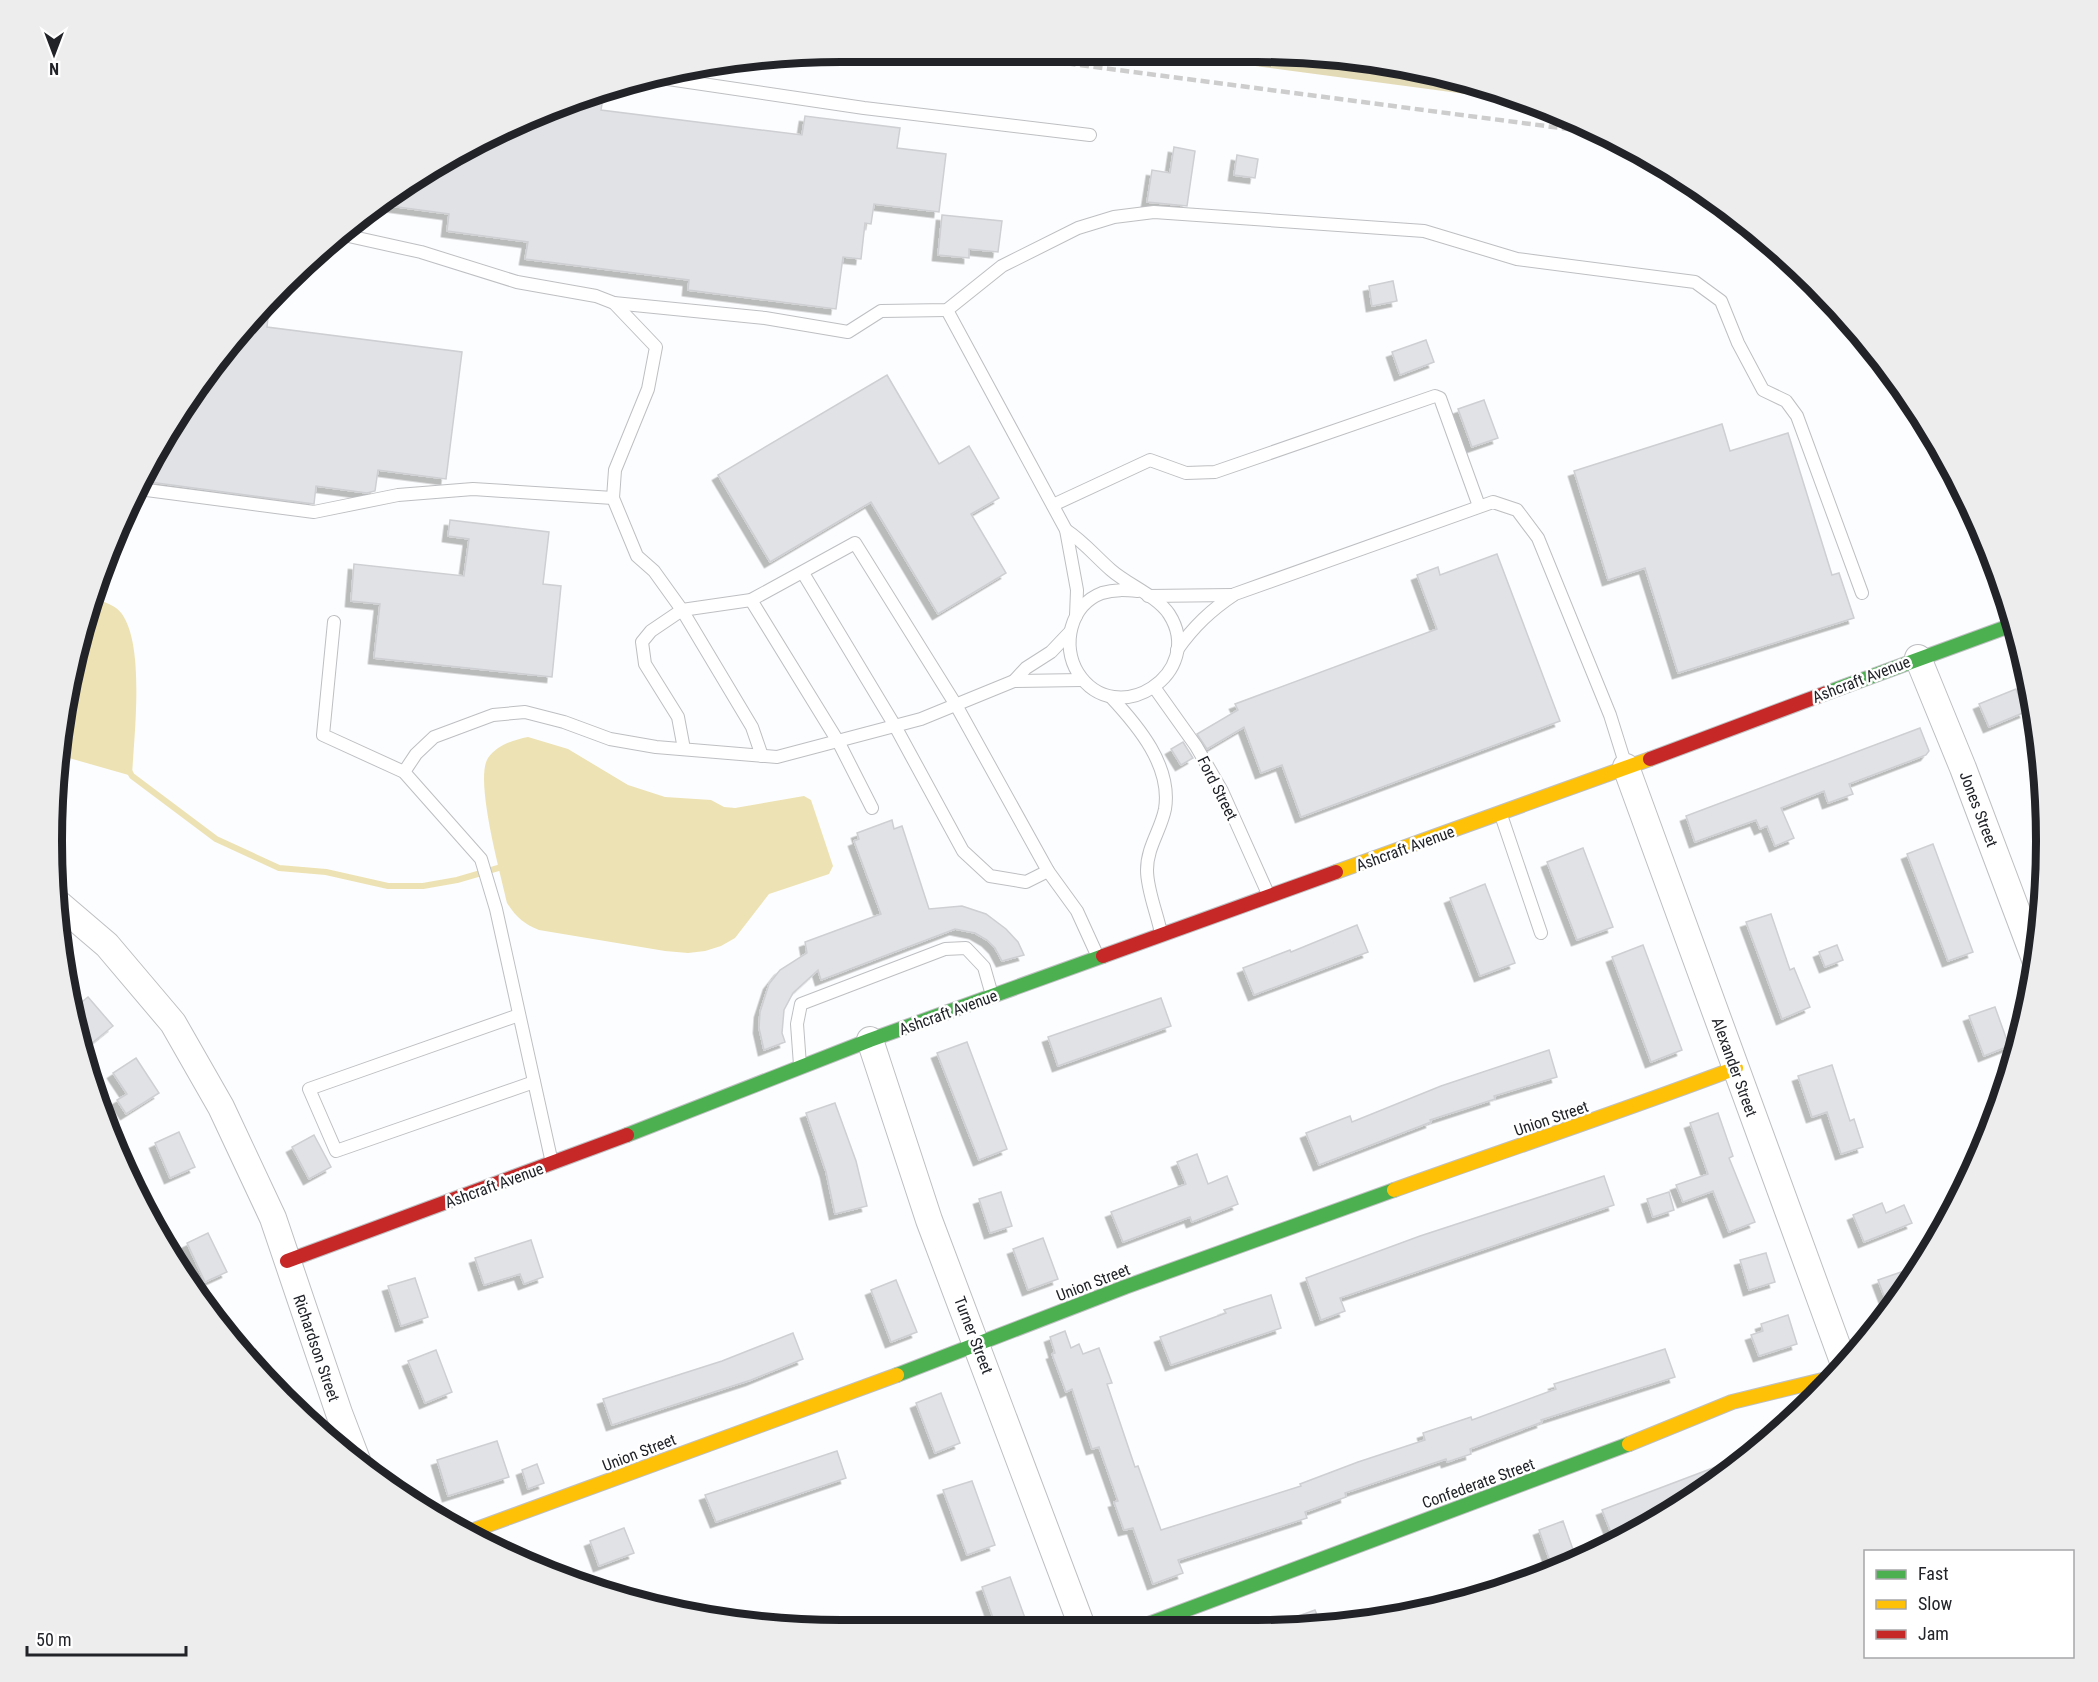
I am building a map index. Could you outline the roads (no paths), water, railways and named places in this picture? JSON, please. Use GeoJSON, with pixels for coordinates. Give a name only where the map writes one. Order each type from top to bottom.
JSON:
{"type":"FeatureCollection","features":[{"type":"Feature","properties":{"kind":"street","name":"Ashcraft Avenue"},"geometry":{"type":"LineString","coordinates":[[287,1261],[552,1164],[870,1040],[1500,814],[2006,627]]}},
{"type":"Feature","properties":{"kind":"street","name":"Jones Street"},"geometry":{"type":"LineString","coordinates":[[1918,658],[1963,768],[2030,945]]}},
{"type":"Feature","properties":{"kind":"street","name":"Alexander Street"},"geometry":{"type":"LineString","coordinates":[[1626,767],[1841,1357]]}},
{"type":"Feature","properties":{"kind":"street"},"geometry":{"type":"LineString","coordinates":[[65,909],[107,945],[173,1023],[221,1107],[273,1218],[287,1261]]}},
{"type":"Feature","properties":{"kind":"street","name":"Turner Street"},"geometry":{"type":"LineString","coordinates":[[870,1040],[929,1220],[1080,1620]]}},
{"type":"Feature","properties":{"kind":"street","name":"Union Street"},"geometry":{"type":"LineString","coordinates":[[476,1529],[978,1346],[1125,1287],[1575,1125],[1611,1115],[1736,1068]]}},
{"type":"Feature","properties":{"kind":"street","name":"Richardson Street"},"geometry":{"type":"LineString","coordinates":[[287,1261],[353,1448]]}},
{"type":"Feature","properties":{"kind":"street","name":"Confederate Street"},"geometry":{"type":"LineString","coordinates":[[1158,1620],[1677,1426],[1732,1402],[1818,1381]]}},
{"type":"Feature","properties":{"kind":"lane"},"geometry":{"type":"LineString","coordinates":[[673,80],[864,108],[1090,135]]}},
{"type":"Feature","properties":{"kind":"lane"},"geometry":{"type":"LineString","coordinates":[[350,236],[421,252],[517,282],[596,296],[614,303],[765,318],[848,332],[881,311],[947,310],[1002,266],[1078,228],[1114,217],[1154,212],[1425,231],[1517,259],[1695,282],[1721,301],[1738,343],[1764,390],[1786,401],[1797,417],[1862,593]]}},
{"type":"Feature","properties":{"kind":"lane"},"geometry":{"type":"LineString","coordinates":[[614,303],[656,347],[648,389],[615,470],[613,498],[637,556],[654,571],[682,610],[752,727],[762,756]]}},
{"type":"Feature","properties":{"kind":"lane"},"geometry":{"type":"LineString","coordinates":[[947,310],[1066,530],[1077,590],[1076,616],[1070,632],[1071,657],[1082,680],[1095,690],[1111,697],[1128,698],[1145,693],[1172,668],[1177,650],[1176,631],[1169,614],[1110,570],[1087,544],[1066,530]]}},
{"type":"Feature","properties":{"kind":"lane"},"geometry":{"type":"LineString","coordinates":[[1053,506],[1150,460],[1186,473],[1215,472],[1435,396],[1440,398],[1479,506]]}},
{"type":"Feature","properties":{"kind":"lane"},"geometry":{"type":"LineString","coordinates":[[145,490],[314,512],[398,495],[473,489],[613,498]]}},
{"type":"Feature","properties":{"kind":"lane"},"geometry":{"type":"LineString","coordinates":[[1177,650],[1192,628],[1209,611],[1235,594],[1492,502],[1517,510],[1538,538],[1610,715],[1626,767]]}},
{"type":"Feature","properties":{"kind":"lane"},"geometry":{"type":"LineString","coordinates":[[684,749],[678,717],[645,664],[642,642],[651,631],[682,610],[751,600],[855,543],[956,705],[1048,871],[1077,911],[1098,957]]}},
{"type":"Feature","properties":{"kind":"lane"},"geometry":{"type":"LineString","coordinates":[[803,573],[895,726],[963,851],[990,876],[1026,882],[1048,871]]}},
{"type":"Feature","properties":{"kind":"lane"},"geometry":{"type":"LineString","coordinates":[[1076,616],[1087,603],[1101,593],[1120,589],[1143,594],[1235,594]]}},
{"type":"Feature","properties":{"kind":"lane"},"geometry":{"type":"LineString","coordinates":[[751,600],[839,742],[872,808]]}},
{"type":"Feature","properties":{"kind":"lane"},"geometry":{"type":"LineString","coordinates":[[334,622],[323,735],[404,772],[481,859],[496,909],[552,1164]]}},
{"type":"Feature","properties":{"kind":"lane"},"geometry":{"type":"LineString","coordinates":[[1014,681],[1026,668],[1051,652],[1070,632]]}},
{"type":"Feature","properties":{"kind":"lane"},"geometry":{"type":"LineString","coordinates":[[404,772],[416,754],[434,737],[493,716],[525,712],[564,722],[610,739],[684,749],[777,757],[895,726],[956,705],[1014,681],[1082,680]]}},
{"type":"Feature","properties":{"kind":"lane","name":"Ford Street"},"geometry":{"type":"LineString","coordinates":[[1154,687],[1196,746],[1222,791],[1269,897]]}},
{"type":"Feature","properties":{"kind":"lane"},"geometry":{"type":"LineString","coordinates":[[1111,697],[1139,728],[1162,773],[1165,809],[1152,841],[1147,871],[1162,935]]}},
{"type":"Feature","properties":{"kind":"lane"},"geometry":{"type":"LineString","coordinates":[[1500,814],[1541,933]]}},
{"type":"Feature","properties":{"kind":"lane"},"geometry":{"type":"LineString","coordinates":[[800,1069],[797,1024],[801,1004],[945,949],[966,948],[984,967],[992,997]]}},
{"type":"Feature","properties":{"kind":"lane"},"geometry":{"type":"LineString","coordinates":[[519,1015],[309,1089],[336,1151],[534,1082]]}},
{"type":"Feature","properties":{"kind":"waterway"},"geometry":{"type":"LineString","coordinates":[[128,769],[132,776],[216,839],[279,868],[326,872],[388,886],[423,886],[457,880],[505,866]]}},
{"type":"Feature","properties":{"kind":"railway"},"geometry":{"type":"LineString","coordinates":[[1057,62],[1575,130]]}}]}
